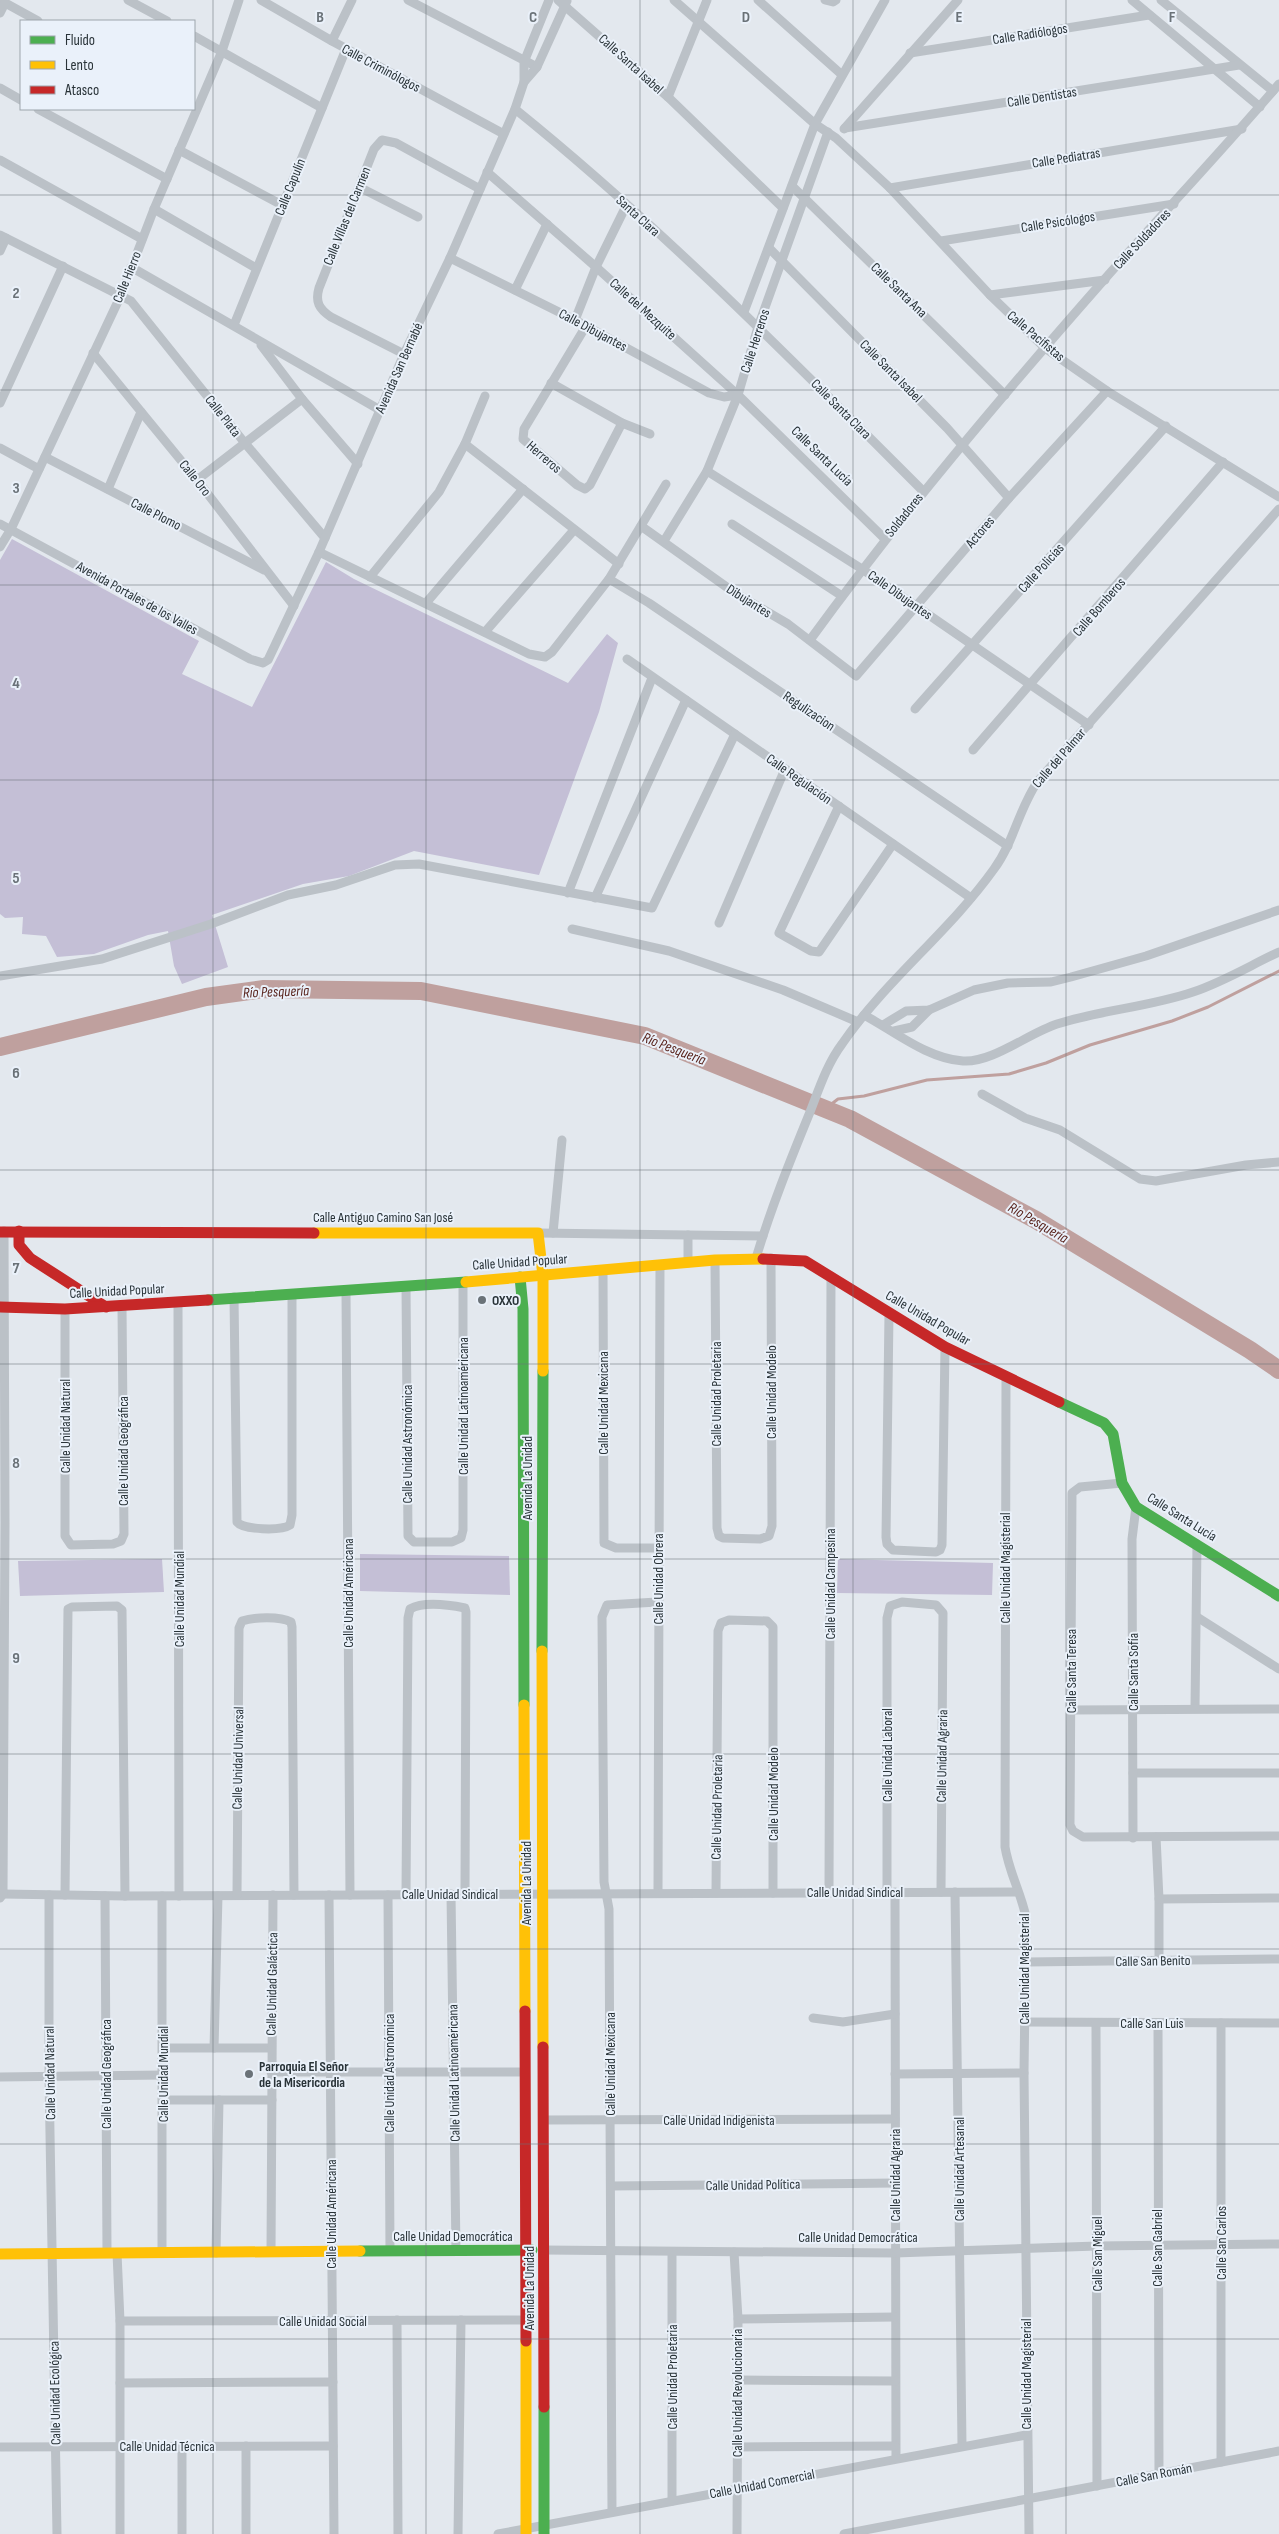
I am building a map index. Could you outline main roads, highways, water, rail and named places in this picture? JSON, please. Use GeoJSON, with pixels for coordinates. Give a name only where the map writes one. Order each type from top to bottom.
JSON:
{"type":"FeatureCollection","features":[{"type":"Feature","properties":{"kind":"waterway"},"geometry":{"type":"LineString","coordinates":[[825,1109],[838,1099],[864,1096],[927,1080],[1009,1074],[1046,1063],[1090,1045],[1172,1021],[1208,1007],[1279,971]]}},
{"type":"Feature","properties":{"kind":"waterway","name":"Río Pesquería"},"geometry":{"type":"LineString","coordinates":[[0,1047],[206,997],[264,989],[421,991],[645,1036],[850,1119],[1036,1220],[1250,1350],[1279,1370]]}},
{"type":"Feature","properties":{"kind":"place","name":"OXXO"},"geometry":{"type":"Point","coordinates":[482,1300]}},
{"type":"Feature","properties":{"kind":"place","name":"Parroquia El Señor de la Misericordia"},"geometry":{"type":"Point","coordinates":[249,2074]}}]}
